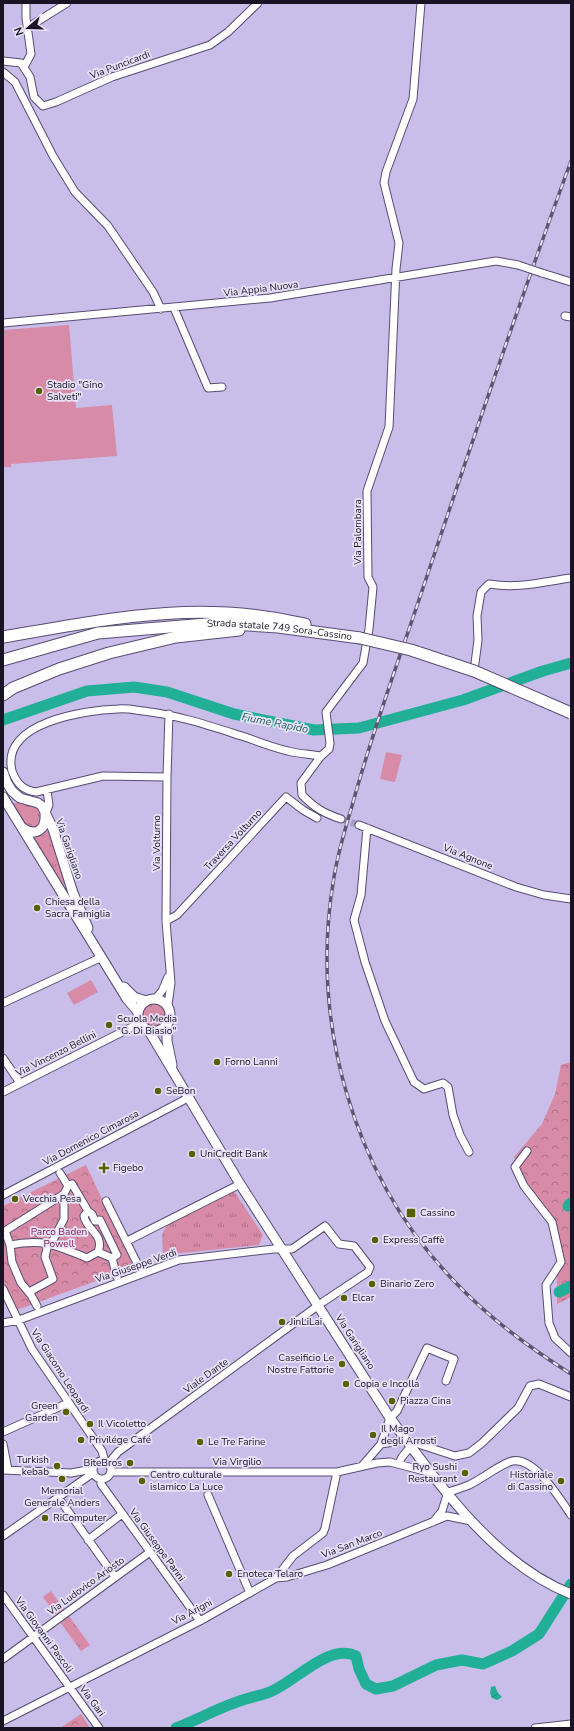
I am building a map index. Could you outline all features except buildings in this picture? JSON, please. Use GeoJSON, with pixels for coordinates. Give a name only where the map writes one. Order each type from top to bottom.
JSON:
{"type":"FeatureCollection","features":[{"type":"Feature","properties":{"kind":"highway"},"geometry":{"type":"LineString","coordinates":[[3,637],[116,618],[204,611],[237,612],[276,617],[310,625],[338,634]]}},
{"type":"Feature","properties":{"kind":"highway","name":"Strada statale 749 Sora-Cassino"},"geometry":{"type":"LineString","coordinates":[[3,660],[98,633],[218,623],[278,627],[338,634],[411,650],[474,671],[571,713]]}},
{"type":"Feature","properties":{"kind":"highway"},"geometry":{"type":"LineString","coordinates":[[3,695],[13,688],[59,669],[110,653],[176,637],[236,630],[338,634]]}},
{"type":"Feature","properties":{"kind":"main road"},"geometry":{"type":"LineString","coordinates":[[3,772],[6,783],[20,798]]}},
{"type":"Feature","properties":{"kind":"main road","name":"Via Garigliano"},"geometry":{"type":"LineString","coordinates":[[3,798],[23,828],[59,891],[117,980],[127,999],[138,1012],[140,1023],[150,1031],[188,1098],[240,1184],[320,1304],[390,1418],[408,1443],[471,1521],[501,1551],[526,1570],[557,1588],[571,1594]]}},
{"type":"Feature","properties":{"kind":"main road","name":"Via Garigliano"},"geometry":{"type":"LineString","coordinates":[[20,798],[38,803],[42,806],[53,829],[73,893],[102,956]]}},
{"type":"Feature","properties":{"kind":"main road","name":"Via Garigliano"},"geometry":{"type":"LineString","coordinates":[[23,828],[28,832],[42,830],[46,823],[45,815]]}},
{"type":"Feature","properties":{"kind":"main road","name":"Via Garigliano"},"geometry":{"type":"LineString","coordinates":[[117,980],[134,997],[146,1001]]}},
{"type":"Feature","properties":{"kind":"main road"},"geometry":{"type":"LineString","coordinates":[[138,1012],[140,1005],[146,1001],[156,998],[168,1005]]}},
{"type":"Feature","properties":{"kind":"main road","name":"Via Garigliano"},"geometry":{"type":"LineString","coordinates":[[168,1005],[171,1016],[167,1026],[167,1041],[174,1074]]}},
{"type":"Feature","properties":{"kind":"main road"},"geometry":{"type":"LineString","coordinates":[[150,1031],[159,1031],[167,1026]]}},
{"type":"Feature","properties":{"kind":"street"},"geometry":{"type":"LineString","coordinates":[[24,68],[31,54],[27,28],[26,3]]}},
{"type":"Feature","properties":{"kind":"street"},"geometry":{"type":"LineString","coordinates":[[27,28],[67,3]]}},
{"type":"Feature","properties":{"kind":"street","name":"Via Puncicardi"},"geometry":{"type":"LineString","coordinates":[[24,68],[30,77],[34,97],[42,106],[56,102],[112,77],[210,44],[228,32],[258,3]]}},
{"type":"Feature","properties":{"kind":"street","name":"Via Palombara"},"geometry":{"type":"LineString","coordinates":[[341,819],[321,812],[302,795],[301,782],[321,756],[329,750],[330,743],[326,712],[363,662],[369,629],[373,587],[368,577],[367,491],[389,428],[396,269],[399,243],[384,183],[386,172],[413,99],[421,3]]}},
{"type":"Feature","properties":{"kind":"street"},"geometry":{"type":"LineString","coordinates":[[3,62],[21,63],[24,68]]}},
{"type":"Feature","properties":{"kind":"street"},"geometry":{"type":"LineString","coordinates":[[3,72],[15,82],[53,156],[76,192],[108,226],[153,292],[161,309]]}},
{"type":"Feature","properties":{"kind":"street","name":"Via Appia Nuova"},"geometry":{"type":"LineString","coordinates":[[3,323],[270,298],[496,262],[518,265],[571,282]]}},
{"type":"Feature","properties":{"kind":"street"},"geometry":{"type":"LineString","coordinates":[[174,308],[208,388],[222,387]]}},
{"type":"Feature","properties":{"kind":"street"},"geometry":{"type":"LineString","coordinates":[[474,671],[481,592],[489,584],[507,587],[527,586],[571,578]]}},
{"type":"Feature","properties":{"kind":"street"},"geometry":{"type":"LineString","coordinates":[[167,777],[103,776],[36,792],[27,790],[20,786],[14,777],[10,765],[10,753],[13,744],[20,736],[38,726],[64,717],[91,711],[121,708],[169,714],[288,751],[321,756]]}},
{"type":"Feature","properties":{"kind":"street","name":"Via Volturno"},"geometry":{"type":"LineString","coordinates":[[168,1005],[171,983],[166,921],[169,714]]}},
{"type":"Feature","properties":{"kind":"street"},"geometry":{"type":"LineString","coordinates":[[47,790],[53,829]]}},
{"type":"Feature","properties":{"kind":"street","name":"Traversa Volturno"},"geometry":{"type":"LineString","coordinates":[[166,921],[177,915],[286,797],[303,810],[317,818]]}},
{"type":"Feature","properties":{"kind":"street"},"geometry":{"type":"LineString","coordinates":[[3,798],[20,798]]}},
{"type":"Feature","properties":{"kind":"street"},"geometry":{"type":"LineString","coordinates":[[45,815],[49,805]]}},
{"type":"Feature","properties":{"kind":"street"},"geometry":{"type":"LineString","coordinates":[[3,810],[13,814]]}},
{"type":"Feature","properties":{"kind":"street","name":"Via Agnone"},"geometry":{"type":"LineString","coordinates":[[360,825],[516,887],[544,895],[571,900]]}},
{"type":"Feature","properties":{"kind":"street"},"geometry":{"type":"LineString","coordinates":[[368,828],[361,895],[354,920],[365,962],[385,1021],[414,1082],[424,1090],[443,1083],[448,1087],[460,1135],[469,1152]]}},
{"type":"Feature","properties":{"kind":"street"},"geometry":{"type":"LineString","coordinates":[[3,1003],[102,956]]}},
{"type":"Feature","properties":{"kind":"street","name":"Via Volturno"},"geometry":{"type":"LineString","coordinates":[[156,998],[166,983],[169,972]]}},
{"type":"Feature","properties":{"kind":"street","name":"Via Vincenzo Bellini"},"geometry":{"type":"LineString","coordinates":[[3,1092],[140,1023]]}},
{"type":"Feature","properties":{"kind":"street"},"geometry":{"type":"LineString","coordinates":[[3,1058],[20,1083]]}},
{"type":"Feature","properties":{"kind":"street","name":"Via Domenico Cimarosa"},"geometry":{"type":"LineString","coordinates":[[3,1195],[188,1098]]}},
{"type":"Feature","properties":{"kind":"street"},"geometry":{"type":"LineString","coordinates":[[527,1151],[514,1167],[524,1186],[552,1222],[561,1262],[546,1285],[549,1323],[555,1338],[571,1353]]}},
{"type":"Feature","properties":{"kind":"street"},"geometry":{"type":"LineString","coordinates":[[60,1173],[68,1186]]}},
{"type":"Feature","properties":{"kind":"street"},"geometry":{"type":"LineString","coordinates":[[68,1186],[72,1184],[95,1221],[100,1220],[118,1255],[112,1258],[98,1252]]}},
{"type":"Feature","properties":{"kind":"street"},"geometry":{"type":"LineString","coordinates":[[128,1241],[240,1184]]}},
{"type":"Feature","properties":{"kind":"street"},"geometry":{"type":"LineString","coordinates":[[29,1292],[53,1279],[45,1257],[50,1244],[64,1219],[64,1194],[68,1186]]}},
{"type":"Feature","properties":{"kind":"street"},"geometry":{"type":"LineString","coordinates":[[37,1306],[29,1292],[21,1283],[12,1262],[10,1245],[5,1231],[64,1194]]}},
{"type":"Feature","properties":{"kind":"street"},"geometry":{"type":"LineString","coordinates":[[106,1201],[128,1241],[142,1273]]}},
{"type":"Feature","properties":{"kind":"street"},"geometry":{"type":"LineString","coordinates":[[88,1211],[84,1216],[85,1220],[97,1234],[100,1241],[98,1252]]}},
{"type":"Feature","properties":{"kind":"street","name":"Via Giuseppe Verdi"},"geometry":{"type":"LineString","coordinates":[[3,1323],[19,1320],[179,1260],[282,1248],[292,1250],[325,1226],[339,1244],[354,1246],[370,1267],[370,1270],[320,1304]]}},
{"type":"Feature","properties":{"kind":"street"},"geometry":{"type":"LineString","coordinates":[[97,1234],[106,1233]]}},
{"type":"Feature","properties":{"kind":"street"},"geometry":{"type":"LineString","coordinates":[[10,1245],[32,1242],[50,1244],[61,1246],[87,1258],[98,1252]]}},
{"type":"Feature","properties":{"kind":"street"},"geometry":{"type":"LineString","coordinates":[[112,1258],[117,1277]]}},
{"type":"Feature","properties":{"kind":"street","name":"Via Giacomo Leopardi"},"geometry":{"type":"LineString","coordinates":[[3,1289],[32,1349],[102,1451],[106,1463]]}},
{"type":"Feature","properties":{"kind":"street","name":"Viale Dante"},"geometry":{"type":"LineString","coordinates":[[106,1463],[118,1452],[320,1304]]}},
{"type":"Feature","properties":{"kind":"street"},"geometry":{"type":"LineString","coordinates":[[362,1466],[381,1444],[390,1418],[397,1411],[427,1348],[454,1359],[446,1381]]}},
{"type":"Feature","properties":{"kind":"street"},"geometry":{"type":"LineString","coordinates":[[381,1444],[408,1443],[455,1456],[469,1453],[482,1443],[518,1408],[530,1386],[538,1384],[571,1397]]}},
{"type":"Feature","properties":{"kind":"street"},"geometry":{"type":"LineString","coordinates":[[3,1432],[68,1403]]}},
{"type":"Feature","properties":{"kind":"street"},"geometry":{"type":"LineString","coordinates":[[399,1463],[408,1443]]}},
{"type":"Feature","properties":{"kind":"street"},"geometry":{"type":"LineString","coordinates":[[3,1444],[6,1470],[71,1473],[93,1471]]}},
{"type":"Feature","properties":{"kind":"street"},"geometry":{"type":"LineString","coordinates":[[433,1522],[442,1511],[448,1492],[468,1486],[510,1461],[520,1460],[527,1462],[544,1478],[571,1515]]}},
{"type":"Feature","properties":{"kind":"street","name":"Via Virgilio"},"geometry":{"type":"LineString","coordinates":[[111,1472],[337,1472],[362,1466],[390,1462],[399,1463],[432,1473]]}},
{"type":"Feature","properties":{"kind":"street"},"geometry":{"type":"LineString","coordinates":[[3,1536],[93,1471],[96,1463],[106,1463],[111,1472],[107,1477],[101,1479],[93,1471]]}},
{"type":"Feature","properties":{"kind":"street","name":"Via Arigni"},"geometry":{"type":"LineString","coordinates":[[3,1720],[200,1620],[276,1578],[293,1556],[323,1533],[326,1528],[337,1472]]}},
{"type":"Feature","properties":{"kind":"street","name":"Via Giuseppe Parini"},"geometry":{"type":"LineString","coordinates":[[101,1479],[101,1484],[122,1514],[200,1620]]}},
{"type":"Feature","properties":{"kind":"street"},"geometry":{"type":"LineString","coordinates":[[208,1495],[250,1593]]}},
{"type":"Feature","properties":{"kind":"street"},"geometry":{"type":"LineString","coordinates":[[58,1497],[115,1577]]}},
{"type":"Feature","properties":{"kind":"street"},"geometry":{"type":"LineString","coordinates":[[88,1540],[122,1514]]}},
{"type":"Feature","properties":{"kind":"street","name":"Via San Marco"},"geometry":{"type":"LineString","coordinates":[[276,1578],[287,1577],[327,1565],[447,1516],[471,1521]]}},
{"type":"Feature","properties":{"kind":"street","name":"Via Ludovico Ariosto"},"geometry":{"type":"LineString","coordinates":[[3,1659],[150,1552]]}},
{"type":"Feature","properties":{"kind":"street","name":"Via Giovanni Pascoli"},"geometry":{"type":"LineString","coordinates":[[3,1595],[69,1686]]}},
{"type":"Feature","properties":{"kind":"street","name":"Via Gari"},"geometry":{"type":"LineString","coordinates":[[69,1686],[99,1728]]}},
{"type":"Feature","properties":{"kind":"street"},"geometry":{"type":"LineString","coordinates":[[535,1728],[571,1724]]}},
{"type":"Feature","properties":{"kind":"green space","name":"Stadio \"Gino Salveti\""},"geometry":{"type":"Polygon","coordinates":[[[69,325],[76,408],[112,405],[117,456],[11,464],[11,467],[3,467],[3,330],[69,325]]]}},
{"type":"Feature","properties":{"kind":"green space"},"geometry":{"type":"Polygon","coordinates":[[[386,752],[402,755],[395,782],[380,779],[386,752]]]}},
{"type":"Feature","properties":{"kind":"green space"},"geometry":{"type":"Polygon","coordinates":[[[12,803],[33,805],[42,815],[44,821],[34,829],[26,826],[12,803]]]}},
{"type":"Feature","properties":{"kind":"green space"},"geometry":{"type":"Polygon","coordinates":[[[49,828],[65,882],[64,886],[32,837],[43,835],[49,828]]]}},
{"type":"Feature","properties":{"kind":"green space"},"geometry":{"type":"Polygon","coordinates":[[[91,980],[98,992],[74,1005],[67,993],[91,980]]]}},
{"type":"Feature","properties":{"kind":"green space"},"geometry":{"type":"Polygon","coordinates":[[[154,1004],[162,1007],[165,1015],[162,1023],[154,1026],[146,1023],[143,1015],[146,1007],[154,1004]]]}},
{"type":"Feature","properties":{"kind":"green space"},"geometry":{"type":"Polygon","coordinates":[[[571,1062],[571,1297],[557,1304],[557,1241],[514,1157],[542,1124],[555,1094],[561,1065],[571,1062]]]}},
{"type":"Feature","properties":{"kind":"green space","name":"Parco Baden Powell"},"geometry":{"type":"Polygon","coordinates":[[[86,1165],[134,1267],[17,1310],[3,1281],[3,1206],[86,1165]]]}},
{"type":"Feature","properties":{"kind":"green space"},"geometry":{"type":"Polygon","coordinates":[[[234,1191],[263,1235],[259,1245],[163,1255],[162,1234],[167,1225],[234,1191]]]}},
{"type":"Feature","properties":{"kind":"green space"},"geometry":{"type":"Polygon","coordinates":[[[44,1259],[51,1277],[35,1282],[28,1275],[30,1265],[44,1259]]]}},
{"type":"Feature","properties":{"kind":"green space"},"geometry":{"type":"Polygon","coordinates":[[[51,1591],[64,1609],[56,1615],[43,1597],[51,1591]]]}},
{"type":"Feature","properties":{"kind":"green space"},"geometry":{"type":"Polygon","coordinates":[[[69,1616],[90,1645],[81,1651],[60,1622],[69,1616]]]}},
{"type":"Feature","properties":{"kind":"green space"},"geometry":{"type":"Polygon","coordinates":[[[81,1714],[90,1728],[60,1728],[81,1714]]]}},
{"type":"Feature","properties":{"kind":"water"},"geometry":{"type":"Polygon","coordinates":[[[495,1686],[498,1693],[502,1697],[497,1700],[492,1698],[490,1693],[491,1687],[495,1686]]]}},
{"type":"Feature","properties":{"kind":"waterway","name":"Fiume Rapido"},"geometry":{"type":"LineString","coordinates":[[3,720],[87,691],[134,687],[167,692],[234,714],[314,730],[359,728],[463,700],[543,671],[571,663]]}},
{"type":"Feature","properties":{"kind":"waterway"},"geometry":{"type":"LineString","coordinates":[[568,1206],[571,1203]]}},
{"type":"Feature","properties":{"kind":"waterway"},"geometry":{"type":"LineString","coordinates":[[559,1292],[571,1286]]}},
{"type":"Feature","properties":{"kind":"waterway"},"geometry":{"type":"LineString","coordinates":[[176,1728],[241,1700],[272,1691],[313,1665],[335,1655],[346,1653],[356,1656],[359,1669],[366,1684],[376,1689],[393,1686],[436,1665],[462,1660],[483,1664],[512,1651],[539,1634],[571,1584]]}},
{"type":"Feature","properties":{"kind":"tunnel"},"geometry":{"type":"LineString","coordinates":[[341,819],[359,825]]}},
{"type":"Feature","properties":{"kind":"railway"},"geometry":{"type":"LineString","coordinates":[[571,161],[496,374],[368,751],[344,832],[334,877],[328,931],[328,986],[334,1041],[347,1094],[365,1146],[390,1195],[419,1240],[468,1295],[510,1332],[571,1374]]}},
{"type":"Feature","properties":{"kind":"place","name":"Stadio \"Gino Salveti\""},"geometry":{"type":"Point","coordinates":[39,391]}},
{"type":"Feature","properties":{"kind":"place","name":"Chiesa della Sacra Famiglia"},"geometry":{"type":"Point","coordinates":[37,908]}},
{"type":"Feature","properties":{"kind":"place","name":"Scuola Media \"G. Di Biasio\""},"geometry":{"type":"Point","coordinates":[109,1025]}},
{"type":"Feature","properties":{"kind":"place","name":"Forno Lanni"},"geometry":{"type":"Point","coordinates":[217,1062]}},
{"type":"Feature","properties":{"kind":"place","name":"SeBon"},"geometry":{"type":"Point","coordinates":[158,1091]}},
{"type":"Feature","properties":{"kind":"place","name":"UniCredit Bank"},"geometry":{"type":"Point","coordinates":[192,1154]}},
{"type":"Feature","properties":{"kind":"place","name":"Figebo"},"geometry":{"type":"Point","coordinates":[104,1168]}},
{"type":"Feature","properties":{"kind":"place","name":"Vecchia Pesa"},"geometry":{"type":"Point","coordinates":[15,1199]}},
{"type":"Feature","properties":{"kind":"place","name":"Cassino"},"geometry":{"type":"Point","coordinates":[411,1213]}},
{"type":"Feature","properties":{"kind":"place","name":"Express Caffè"},"geometry":{"type":"Point","coordinates":[375,1240]}},
{"type":"Feature","properties":{"kind":"place","name":"Binario Zero"},"geometry":{"type":"Point","coordinates":[372,1284]}},
{"type":"Feature","properties":{"kind":"place","name":"Elcar"},"geometry":{"type":"Point","coordinates":[344,1298]}},
{"type":"Feature","properties":{"kind":"place","name":"JinLiLai"},"geometry":{"type":"Point","coordinates":[282,1322]}},
{"type":"Feature","properties":{"kind":"place","name":"Caseificio Le Nostre Fattorie"},"geometry":{"type":"Point","coordinates":[342,1364]}},
{"type":"Feature","properties":{"kind":"place","name":"Copia e Incolla"},"geometry":{"type":"Point","coordinates":[346,1384]}},
{"type":"Feature","properties":{"kind":"place","name":"Piazza Cina"},"geometry":{"type":"Point","coordinates":[392,1401]}},
{"type":"Feature","properties":{"kind":"place","name":"Green Garden"},"geometry":{"type":"Point","coordinates":[66,1412]}},
{"type":"Feature","properties":{"kind":"place","name":"Il Vicoletto"},"geometry":{"type":"Point","coordinates":[90,1424]}},
{"type":"Feature","properties":{"kind":"place","name":"Il Mago degli Arrosti"},"geometry":{"type":"Point","coordinates":[373,1435]}},
{"type":"Feature","properties":{"kind":"place","name":"Privilége Café"},"geometry":{"type":"Point","coordinates":[81,1440]}},
{"type":"Feature","properties":{"kind":"place","name":"Le Tre Farine"},"geometry":{"type":"Point","coordinates":[200,1442]}},
{"type":"Feature","properties":{"kind":"place","name":"BiteBros"},"geometry":{"type":"Point","coordinates":[130,1463]}},
{"type":"Feature","properties":{"kind":"place","name":"Turkish kebab"},"geometry":{"type":"Point","coordinates":[57,1466]}},
{"type":"Feature","properties":{"kind":"place","name":"Ryo Sushi Restaurant"},"geometry":{"type":"Point","coordinates":[465,1473]}},
{"type":"Feature","properties":{"kind":"place","name":"Memorial Generale Anders"},"geometry":{"type":"Point","coordinates":[62,1479]}},
{"type":"Feature","properties":{"kind":"place","name":"Centro culturale islamico La Luce"},"geometry":{"type":"Point","coordinates":[142,1481]}},
{"type":"Feature","properties":{"kind":"place","name":"Historiale di Cassino"},"geometry":{"type":"Point","coordinates":[561,1481]}},
{"type":"Feature","properties":{"kind":"place","name":"RiComputer"},"geometry":{"type":"Point","coordinates":[45,1518]}},
{"type":"Feature","properties":{"kind":"place","name":"Enoteca Telaro"},"geometry":{"type":"Point","coordinates":[229,1574]}}]}
